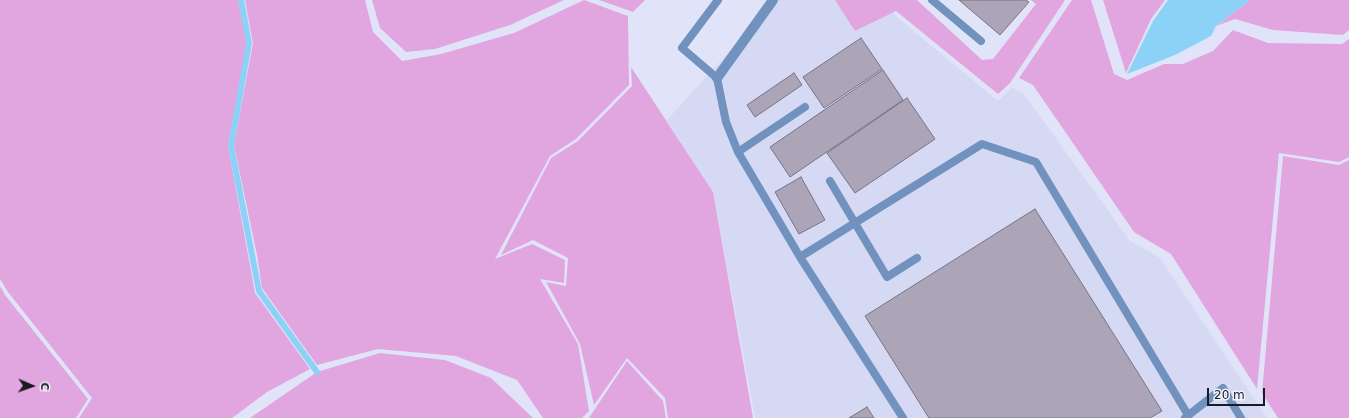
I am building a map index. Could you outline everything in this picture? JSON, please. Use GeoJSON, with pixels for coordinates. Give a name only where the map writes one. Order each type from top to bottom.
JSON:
{"type":"FeatureCollection","features":[{"type":"Feature","properties":{"kind":"street"},"geometry":{"type":"LineString","coordinates":[[716,78],[773,0]]}},
{"type":"Feature","properties":{"kind":"lane"},"geometry":{"type":"LineString","coordinates":[[718,0],[682,48],[716,78],[726,122],[738,152],[800,257],[903,418]]}},
{"type":"Feature","properties":{"kind":"lane"},"geometry":{"type":"LineString","coordinates":[[932,0],[981,41]]}},
{"type":"Feature","properties":{"kind":"lane"},"geometry":{"type":"LineString","coordinates":[[738,152],[805,107]]}},
{"type":"Feature","properties":{"kind":"lane"},"geometry":{"type":"LineString","coordinates":[[800,257],[982,144],[1036,162],[1186,417],[1223,388],[1241,418]]}},
{"type":"Feature","properties":{"kind":"lane"},"geometry":{"type":"LineString","coordinates":[[830,181],[887,277],[917,258]]}},
{"type":"Feature","properties":{"kind":"shaded area"},"geometry":{"type":"Polygon","coordinates":[[[0,0],[238,0],[247,43],[228,146],[255,293],[310,369],[267,392],[232,418],[79,418],[92,398],[8,292],[0,279],[0,0]]]}},
{"type":"Feature","properties":{"kind":"shaded area"},"geometry":{"type":"Polygon","coordinates":[[[245,0],[365,0],[373,32],[402,61],[441,54],[514,33],[584,0],[628,16],[629,85],[576,139],[550,156],[495,259],[532,244],[565,260],[564,283],[540,279],[578,344],[589,411],[582,418],[543,418],[517,380],[456,356],[378,349],[317,365],[262,288],[257,255],[234,145],[253,43],[245,0]]]}},
{"type":"Feature","properties":{"kind":"shaded area"},"geometry":{"type":"Polygon","coordinates":[[[372,0],[564,0],[510,25],[435,49],[406,52],[380,28],[372,0]]]}},
{"type":"Feature","properties":{"kind":"shaded area"},"geometry":{"type":"Polygon","coordinates":[[[599,0],[645,0],[633,12],[599,0]]]}},
{"type":"Feature","properties":{"kind":"shaded area"},"geometry":{"type":"Polygon","coordinates":[[[776,0],[880,0],[898,18],[998,101],[1012,87],[1024,94],[1130,241],[1160,258],[1267,418],[755,418],[713,192],[667,120],[776,0]]]}},
{"type":"Feature","properties":{"kind":"shaded area"},"geometry":{"type":"Polygon","coordinates":[[[835,0],[917,0],[982,60],[993,59],[1036,4],[1031,0],[1065,0],[1010,83],[998,94],[896,11],[855,31],[835,0]]]}},
{"type":"Feature","properties":{"kind":"shaded area"},"geometry":{"type":"Polygon","coordinates":[[[1072,0],[1091,0],[1114,74],[1127,80],[1164,64],[1183,64],[1213,51],[1233,30],[1268,43],[1342,44],[1349,39],[1349,157],[1339,162],[1279,153],[1257,389],[1171,254],[1134,232],[1033,85],[1019,78],[1072,0]]]}},
{"type":"Feature","properties":{"kind":"shaded area"},"geometry":{"type":"Polygon","coordinates":[[[1103,0],[1165,0],[1151,19],[1126,73],[1103,0]]]}},
{"type":"Feature","properties":{"kind":"shaded area"},"geometry":{"type":"Polygon","coordinates":[[[1250,0],[1349,0],[1349,30],[1343,35],[1273,30],[1235,19],[1216,26],[1250,0]]]}},
{"type":"Feature","properties":{"kind":"shaded area"},"geometry":{"type":"Polygon","coordinates":[[[631,67],[713,192],[753,418],[668,418],[665,398],[627,358],[594,405],[580,344],[546,282],[566,286],[568,258],[533,240],[501,255],[551,158],[578,141],[632,86],[631,67]]]}},
{"type":"Feature","properties":{"kind":"shaded area"},"geometry":{"type":"Polygon","coordinates":[[[1283,156],[1339,165],[1349,160],[1349,418],[1278,418],[1262,393],[1283,156]]]}},
{"type":"Feature","properties":{"kind":"shaded area"},"geometry":{"type":"Polygon","coordinates":[[[0,286],[5,295],[88,399],[76,418],[0,418],[0,286]]]}},
{"type":"Feature","properties":{"kind":"shaded area"},"geometry":{"type":"Polygon","coordinates":[[[380,353],[445,360],[491,378],[533,418],[250,418],[317,372],[380,353]]]}},
{"type":"Feature","properties":{"kind":"shaded area"},"geometry":{"type":"Polygon","coordinates":[[[627,361],[663,401],[666,418],[589,418],[627,361]]]}},
{"type":"Feature","properties":{"kind":"water"},"geometry":{"type":"Polygon","coordinates":[[[1168,0],[1250,0],[1216,26],[1211,36],[1175,55],[1127,74],[1153,21],[1168,0]]]}},
{"type":"Feature","properties":{"kind":"building"},"geometry":{"type":"Polygon","coordinates":[[[959,0],[1026,0],[1029,2],[1000,35],[959,0]]]}},
{"type":"Feature","properties":{"kind":"building"},"geometry":{"type":"Polygon","coordinates":[[[861,38],[882,69],[824,108],[803,77],[861,38]]]}},
{"type":"Feature","properties":{"kind":"building"},"geometry":{"type":"Polygon","coordinates":[[[883,70],[903,100],[790,177],[770,147],[883,70]]]}},
{"type":"Feature","properties":{"kind":"building"},"geometry":{"type":"Polygon","coordinates":[[[794,73],[802,85],[755,117],[747,105],[794,73]]]}},
{"type":"Feature","properties":{"kind":"building"},"geometry":{"type":"Polygon","coordinates":[[[907,98],[935,139],[855,193],[827,153],[907,98]]]}},
{"type":"Feature","properties":{"kind":"building"},"geometry":{"type":"Polygon","coordinates":[[[801,177],[825,220],[799,234],[775,192],[801,177]]]}},
{"type":"Feature","properties":{"kind":"building"},"geometry":{"type":"Polygon","coordinates":[[[1035,209],[1162,411],[1150,418],[929,418],[865,316],[1035,209]]]}},
{"type":"Feature","properties":{"kind":"building"},"geometry":{"type":"Polygon","coordinates":[[[867,407],[874,418],[849,418],[867,407]]]}},
{"type":"Feature","properties":{"kind":"waterway"},"geometry":{"type":"LineString","coordinates":[[241,0],[249,43],[231,146],[259,291],[317,372]]}}]}
